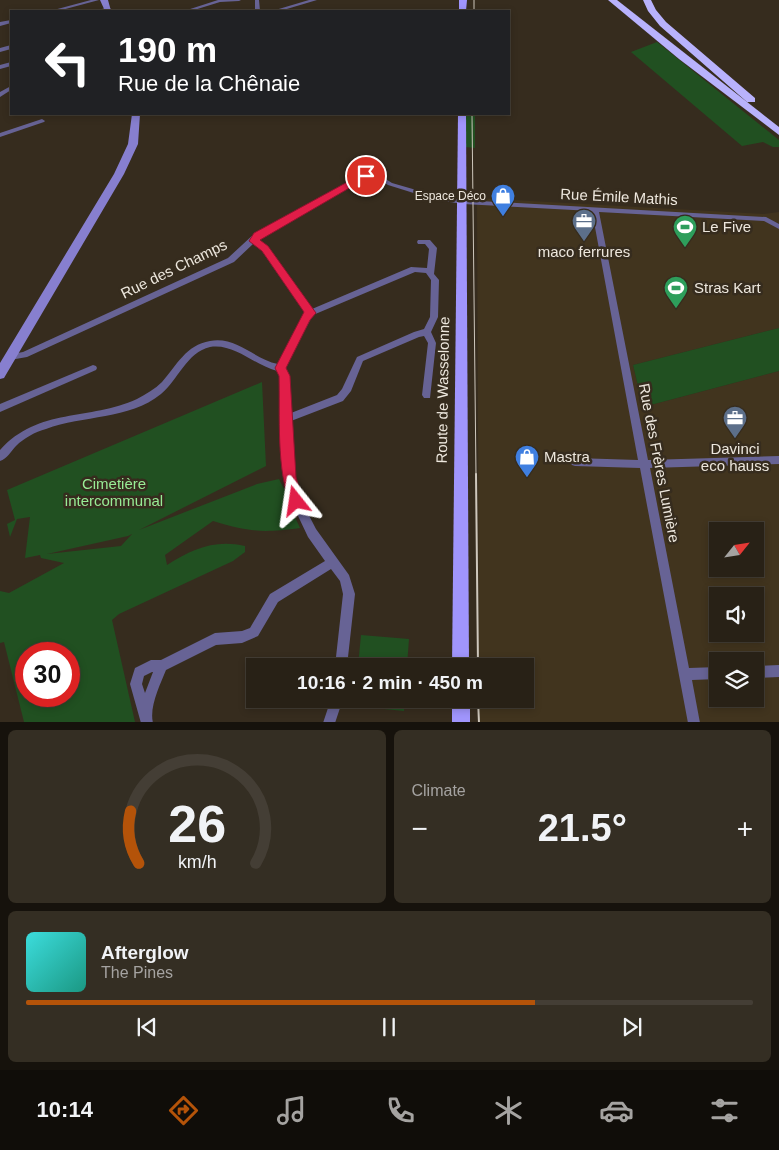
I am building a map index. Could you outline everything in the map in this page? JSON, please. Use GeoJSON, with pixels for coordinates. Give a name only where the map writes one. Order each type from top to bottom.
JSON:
{"type":"FeatureCollection","features":[{"type":"Feature","properties":{"kind":"highway"},"geometry":{"type":"LineString","coordinates":[[611,0],[779,131]]}},
{"type":"Feature","properties":{"kind":"highway"},"geometry":{"type":"LineString","coordinates":[[620,0],[779,131]]}},
{"type":"Feature","properties":{"kind":"highway"},"geometry":{"type":"LineString","coordinates":[[627,0],[779,123]]}},
{"type":"Feature","properties":{"kind":"highway"},"geometry":{"type":"LineString","coordinates":[[647,0],[652,11],[664,24],[752,101]]}},
{"type":"Feature","properties":{"kind":"main road"},"geometry":{"type":"LineString","coordinates":[[104,0],[108,10]]}},
{"type":"Feature","properties":{"kind":"main road"},"geometry":{"type":"LineString","coordinates":[[0,374],[129,155],[136,115]]}},
{"type":"Feature","properties":{"kind":"main road","name":"Route de Wasselonne"},"geometry":{"type":"LineString","coordinates":[[461,658],[462,115]]}},
{"type":"Feature","properties":{"kind":"main road"},"geometry":{"type":"LineString","coordinates":[[461,708],[461,722]]}},
{"type":"Feature","properties":{"kind":"street"},"geometry":{"type":"LineString","coordinates":[[56,10],[97,0]]}},
{"type":"Feature","properties":{"kind":"street"},"geometry":{"type":"LineString","coordinates":[[190,10],[220,1],[239,0]]}},
{"type":"Feature","properties":{"kind":"street"},"geometry":{"type":"LineString","coordinates":[[288,10],[315,0]]}},
{"type":"Feature","properties":{"kind":"street"},"geometry":{"type":"LineString","coordinates":[[0,135],[42,121]]}},
{"type":"Feature","properties":{"kind":"street","name":"Rue des Champs"},"geometry":{"type":"LineString","coordinates":[[10,357],[24,355],[232,260],[254,241],[258,235],[370,174]]}},
{"type":"Feature","properties":{"kind":"street","name":"Rue Émile Mathis"},"geometry":{"type":"LineString","coordinates":[[370,174],[390,184],[436,198],[463,202],[756,218],[776,225]]}},
{"type":"Feature","properties":{"kind":"street","name":"Rue des Frères Lumière"},"geometry":{"type":"LineString","coordinates":[[595,210],[694,722]]}},
{"type":"Feature","properties":{"kind":"street"},"geometry":{"type":"LineString","coordinates":[[254,241],[265,249],[310,313]]}},
{"type":"Feature","properties":{"kind":"street"},"geometry":{"type":"LineString","coordinates":[[421,242],[427,242],[433,248],[431,274]]}},
{"type":"Feature","properties":{"kind":"street"},"geometry":{"type":"LineString","coordinates":[[280,368],[310,313],[414,269],[423,269],[431,274],[435,280],[434,317],[427,332],[432,343],[427,395]]}},
{"type":"Feature","properties":{"kind":"street"},"geometry":{"type":"LineString","coordinates":[[287,419],[340,398],[346,391],[360,359],[417,334],[427,332]]}},
{"type":"Feature","properties":{"kind":"street"},"geometry":{"type":"LineString","coordinates":[[0,457],[24,434],[45,423],[103,414],[135,404],[158,391],[186,356],[196,348],[220,343],[234,346],[272,367],[280,368]]}},
{"type":"Feature","properties":{"kind":"street"},"geometry":{"type":"LineString","coordinates":[[0,408],[93,368]]}},
{"type":"Feature","properties":{"kind":"street"},"geometry":{"type":"LineString","coordinates":[[280,368],[284,376],[290,477],[296,501],[312,533],[345,579],[349,594],[341,658]]}},
{"type":"Feature","properties":{"kind":"street"},"geometry":{"type":"LineString","coordinates":[[575,462],[644,464],[779,460]]}},
{"type":"Feature","properties":{"kind":"street"},"geometry":{"type":"LineString","coordinates":[[147,721],[136,684],[139,672],[151,666],[162,666],[215,639],[242,637],[254,632],[274,598],[333,562]]}},
{"type":"Feature","properties":{"kind":"street"},"geometry":{"type":"LineString","coordinates":[[147,721],[148,700],[162,666]]}},
{"type":"Feature","properties":{"kind":"street"},"geometry":{"type":"LineString","coordinates":[[764,672],[779,671]]}},
{"type":"Feature","properties":{"kind":"street"},"geometry":{"type":"LineString","coordinates":[[684,674],[709,673]]}},
{"type":"Feature","properties":{"kind":"street"},"geometry":{"type":"LineString","coordinates":[[329,722],[334,708]]}},
{"type":"Feature","properties":{"kind":"shaded area"},"geometry":{"type":"Polygon","coordinates":[[[477,198],[764,214],[779,212],[779,328],[633,365],[643,407],[779,371],[779,722],[480,722],[479,708],[534,708],[534,658],[479,658],[477,198]]]}},
{"type":"Feature","properties":{"kind":"green space"},"geometry":{"type":"Polygon","coordinates":[[[657,42],[779,140],[779,147],[773,147],[763,142],[742,146],[631,52],[657,42]]]}},
{"type":"Feature","properties":{"kind":"green space"},"geometry":{"type":"Polygon","coordinates":[[[465,115],[475,115],[475,148],[465,147],[465,115]]]}},
{"type":"Feature","properties":{"kind":"green space"},"geometry":{"type":"Polygon","coordinates":[[[779,328],[779,371],[643,407],[633,365],[779,328]]]}},
{"type":"Feature","properties":{"kind":"green space","name":"Cimetière intercommunal"},"geometry":{"type":"Polygon","coordinates":[[[262,382],[266,466],[139,530],[257,484],[279,479],[285,491],[282,510],[293,513],[300,528],[276,531],[256,530],[213,521],[165,555],[167,565],[186,554],[204,547],[224,544],[245,546],[245,552],[233,561],[119,614],[112,620],[135,722],[24,722],[20,707],[80,707],[80,642],[15,642],[15,686],[4,642],[0,643],[0,591],[9,593],[64,563],[41,558],[40,555],[25,558],[30,517],[17,519],[10,537],[7,524],[15,520],[7,490],[262,382]],[[132,534],[47,554],[121,546],[132,534]]]}},
{"type":"Feature","properties":{"kind":"green space"},"geometry":{"type":"Polygon","coordinates":[[[361,635],[409,639],[408,658],[359,658],[361,635]]]}},
{"type":"Feature","properties":{"kind":"green space"},"geometry":{"type":"Polygon","coordinates":[[[374,708],[404,708],[404,711],[374,708]]]}},
{"type":"Feature","properties":{"kind":"tram line"},"geometry":{"type":"LineString","coordinates":[[474,0],[474,10]]}},
{"type":"Feature","properties":{"kind":"tram line"},"geometry":{"type":"LineString","coordinates":[[472,115],[476,475]]}},
{"type":"Feature","properties":{"kind":"tram line"},"geometry":{"type":"LineString","coordinates":[[476,474],[478,658]]}},
{"type":"Feature","properties":{"kind":"tram line"},"geometry":{"type":"LineString","coordinates":[[478,708],[479,722]]}},
{"type":"Feature","properties":{"kind":"place","name":"Espace Déco"},"geometry":{"type":"Point","coordinates":[503,217]}},
{"type":"Feature","properties":{"kind":"place","name":"maco ferrures"},"geometry":{"type":"Point","coordinates":[584,242]}},
{"type":"Feature","properties":{"kind":"place","name":"Le Five"},"geometry":{"type":"Point","coordinates":[685,248]}},
{"type":"Feature","properties":{"kind":"place","name":"Stras Kart"},"geometry":{"type":"Point","coordinates":[676,309]}},
{"type":"Feature","properties":{"kind":"place","name":"Davinci eco hauss"},"geometry":{"type":"Point","coordinates":[735,439]}},
{"type":"Feature","properties":{"kind":"place","name":"Mastra"},"geometry":{"type":"Point","coordinates":[527,478]}},
{"type":"Feature","properties":{"kind":"route"},"geometry":{"type":"LineString","coordinates":[[296,501],[290,477],[284,376],[280,368],[310,313],[265,249],[254,241],[258,235],[366,176]]}}]}
